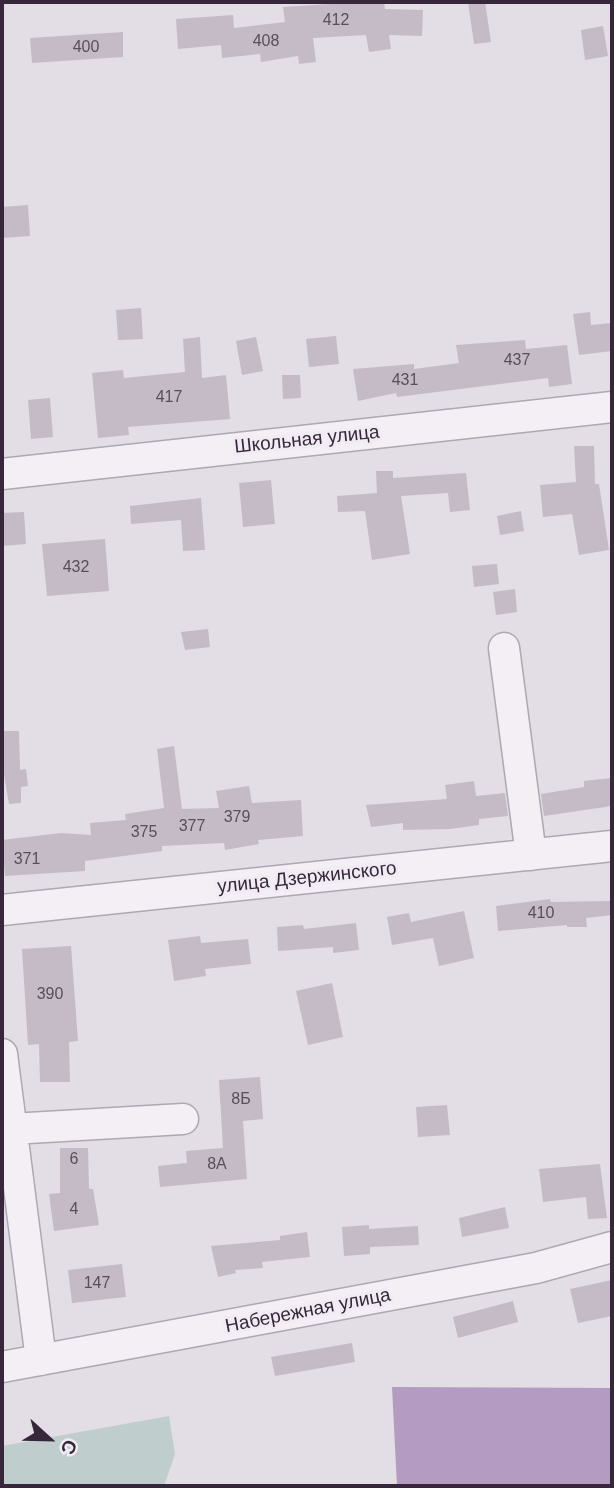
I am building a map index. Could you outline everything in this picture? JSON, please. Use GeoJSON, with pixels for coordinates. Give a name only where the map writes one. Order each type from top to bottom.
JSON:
{"type":"FeatureCollection","features":[{"type":"Feature","properties":{"kind":"street","name":"Школьная улица"},"geometry":{"type":"LineString","coordinates":[[2,474],[612,407]]}},
{"type":"Feature","properties":{"kind":"street"},"geometry":{"type":"LineString","coordinates":[[503,648],[531,855]]}},
{"type":"Feature","properties":{"kind":"street","name":"улица Дзержинского"},"geometry":{"type":"LineString","coordinates":[[2,910],[612,846]]}},
{"type":"Feature","properties":{"kind":"street"},"geometry":{"type":"LineString","coordinates":[[2,1054],[41,1360]]}},
{"type":"Feature","properties":{"kind":"street"},"geometry":{"type":"LineString","coordinates":[[11,1129],[183,1119]]}},
{"type":"Feature","properties":{"kind":"street","name":"Набережная улица"},"geometry":{"type":"LineString","coordinates":[[2,1367],[536,1268],[612,1247]]}},
{"type":"Feature","properties":{"kind":"shaded area"},"geometry":{"type":"Polygon","coordinates":[[[392,1387],[612,1388],[612,1486],[397,1486],[392,1387]]]}},
{"type":"Feature","properties":{"kind":"shaded area"},"geometry":{"type":"Polygon","coordinates":[[[169,1416],[175,1454],[164,1486],[2,1486],[2,1446],[169,1416]]]}},
{"type":"Feature","properties":{"kind":"building"},"geometry":{"type":"Polygon","coordinates":[[[384,2],[385,9],[423,10],[422,36],[389,35],[391,49],[369,52],[366,35],[313,38],[316,62],[299,64],[298,56],[261,62],[260,54],[222,58],[221,45],[178,49],[176,19],[233,15],[234,28],[285,22],[283,7],[384,2]]]}},
{"type":"Feature","properties":{"kind":"building"},"geometry":{"type":"Polygon","coordinates":[[[468,2],[485,2],[491,42],[474,44],[468,2]]]}},
{"type":"Feature","properties":{"kind":"building"},"geometry":{"type":"Polygon","coordinates":[[[603,26],[608,56],[585,60],[581,30],[603,26]]]}},
{"type":"Feature","properties":{"kind":"building"},"geometry":{"type":"Polygon","coordinates":[[[123,32],[123,57],[32,63],[30,38],[123,32]]]}},
{"type":"Feature","properties":{"kind":"building"},"geometry":{"type":"Polygon","coordinates":[[[28,205],[30,236],[2,238],[2,207],[28,205]]]}},
{"type":"Feature","properties":{"kind":"building"},"geometry":{"type":"Polygon","coordinates":[[[141,308],[143,339],[118,340],[116,310],[141,308]]]}},
{"type":"Feature","properties":{"kind":"building"},"geometry":{"type":"Polygon","coordinates":[[[590,312],[591,325],[612,323],[612,351],[579,355],[573,314],[590,312]]]}},
{"type":"Feature","properties":{"kind":"building"},"geometry":{"type":"Polygon","coordinates":[[[336,336],[339,364],[309,367],[306,339],[336,336]]]}},
{"type":"Feature","properties":{"kind":"building"},"geometry":{"type":"Polygon","coordinates":[[[200,337],[202,378],[226,375],[230,419],[128,427],[129,435],[98,438],[92,373],[123,370],[124,378],[185,372],[183,339],[200,337]]]}},
{"type":"Feature","properties":{"kind":"building"},"geometry":{"type":"Polygon","coordinates":[[[256,337],[263,371],[242,375],[236,341],[256,337]]]}},
{"type":"Feature","properties":{"kind":"building"},"geometry":{"type":"Polygon","coordinates":[[[525,340],[526,349],[567,345],[572,384],[549,387],[548,378],[397,397],[396,393],[358,401],[353,369],[414,364],[414,369],[459,363],[456,345],[525,340]]]}},
{"type":"Feature","properties":{"kind":"building"},"geometry":{"type":"Polygon","coordinates":[[[282,375],[300,375],[301,398],[283,399],[282,375]]]}},
{"type":"Feature","properties":{"kind":"building"},"geometry":{"type":"Polygon","coordinates":[[[50,398],[53,437],[31,439],[28,400],[50,398]]]}},
{"type":"Feature","properties":{"kind":"building"},"geometry":{"type":"Polygon","coordinates":[[[574,446],[594,446],[595,484],[599,484],[609,550],[579,555],[572,514],[543,517],[540,485],[576,482],[574,446]]]}},
{"type":"Feature","properties":{"kind":"building"},"geometry":{"type":"Polygon","coordinates":[[[376,471],[393,471],[393,478],[466,473],[470,510],[450,512],[448,493],[401,496],[410,554],[372,560],[365,511],[338,512],[337,496],[377,493],[376,471]]]}},
{"type":"Feature","properties":{"kind":"building"},"geometry":{"type":"Polygon","coordinates":[[[271,480],[275,524],[243,527],[239,483],[271,480]]]}},
{"type":"Feature","properties":{"kind":"building"},"geometry":{"type":"Polygon","coordinates":[[[201,498],[205,550],[183,551],[181,520],[131,524],[130,506],[201,498]]]}},
{"type":"Feature","properties":{"kind":"building"},"geometry":{"type":"Polygon","coordinates":[[[521,511],[524,531],[500,535],[497,516],[521,511]]]}},
{"type":"Feature","properties":{"kind":"building"},"geometry":{"type":"Polygon","coordinates":[[[24,512],[26,544],[2,546],[2,513],[24,512]]]}},
{"type":"Feature","properties":{"kind":"building"},"geometry":{"type":"Polygon","coordinates":[[[105,539],[109,591],[47,596],[42,544],[105,539]]]}},
{"type":"Feature","properties":{"kind":"building"},"geometry":{"type":"Polygon","coordinates":[[[497,564],[499,584],[474,587],[472,566],[497,564]]]}},
{"type":"Feature","properties":{"kind":"building"},"geometry":{"type":"Polygon","coordinates":[[[515,589],[517,612],[496,615],[493,592],[515,589]]]}},
{"type":"Feature","properties":{"kind":"building"},"geometry":{"type":"Polygon","coordinates":[[[208,629],[210,647],[185,650],[181,632],[208,629]]]}},
{"type":"Feature","properties":{"kind":"building"},"geometry":{"type":"Polygon","coordinates":[[[2,731],[19,731],[20,770],[26,769],[28,786],[21,787],[21,803],[9,804],[2,763],[2,731]]]}},
{"type":"Feature","properties":{"kind":"building"},"geometry":{"type":"Polygon","coordinates":[[[174,746],[182,809],[219,808],[216,791],[249,786],[252,803],[301,800],[303,836],[258,840],[259,844],[225,850],[224,843],[162,846],[162,851],[85,861],[85,871],[5,876],[2,840],[61,833],[91,835],[90,823],[126,820],[125,814],[164,808],[157,749],[174,746]]]}},
{"type":"Feature","properties":{"kind":"building"},"geometry":{"type":"Polygon","coordinates":[[[612,778],[612,806],[544,816],[541,794],[584,787],[584,781],[612,778]]]}},
{"type":"Feature","properties":{"kind":"building"},"geometry":{"type":"Polygon","coordinates":[[[474,781],[476,796],[505,793],[508,816],[479,819],[479,825],[450,829],[403,830],[403,823],[371,827],[366,805],[447,799],[445,785],[474,781]]]}},
{"type":"Feature","properties":{"kind":"building"},"geometry":{"type":"Polygon","coordinates":[[[550,899],[551,902],[612,901],[612,915],[586,918],[587,927],[567,925],[498,931],[496,906],[550,899]]]}},
{"type":"Feature","properties":{"kind":"building"},"geometry":{"type":"Polygon","coordinates":[[[464,911],[474,958],[439,966],[433,938],[392,945],[387,917],[409,913],[411,922],[464,911]]]}},
{"type":"Feature","properties":{"kind":"building"},"geometry":{"type":"Polygon","coordinates":[[[356,923],[359,950],[333,953],[333,947],[278,951],[277,927],[303,925],[304,929],[356,923]]]}},
{"type":"Feature","properties":{"kind":"building"},"geometry":{"type":"Polygon","coordinates":[[[200,936],[201,943],[248,939],[251,964],[205,969],[206,976],[174,981],[168,940],[200,936]]]}},
{"type":"Feature","properties":{"kind":"building"},"geometry":{"type":"Polygon","coordinates":[[[71,946],[78,1041],[69,1042],[70,1082],[40,1082],[39,1044],[28,1045],[22,949],[71,946]]]}},
{"type":"Feature","properties":{"kind":"building"},"geometry":{"type":"Polygon","coordinates":[[[332,983],[343,1037],[308,1045],[296,991],[332,983]]]}},
{"type":"Feature","properties":{"kind":"building"},"geometry":{"type":"Polygon","coordinates":[[[260,1077],[263,1119],[243,1121],[247,1179],[160,1187],[158,1166],[187,1163],[186,1151],[223,1148],[219,1080],[260,1077]]]}},
{"type":"Feature","properties":{"kind":"building"},"geometry":{"type":"Polygon","coordinates":[[[447,1105],[450,1135],[418,1137],[416,1107],[447,1105]]]}},
{"type":"Feature","properties":{"kind":"building"},"geometry":{"type":"Polygon","coordinates":[[[60,1148],[88,1148],[89,1189],[93,1189],[99,1225],[54,1231],[49,1194],[60,1193],[60,1148]]]}},
{"type":"Feature","properties":{"kind":"building"},"geometry":{"type":"Polygon","coordinates":[[[600,1164],[607,1218],[588,1219],[586,1197],[543,1202],[539,1169],[600,1164]]]}},
{"type":"Feature","properties":{"kind":"building"},"geometry":{"type":"Polygon","coordinates":[[[505,1207],[509,1228],[462,1237],[459,1218],[505,1207]]]}},
{"type":"Feature","properties":{"kind":"building"},"geometry":{"type":"Polygon","coordinates":[[[369,1225],[369,1229],[418,1226],[419,1245],[370,1247],[370,1254],[344,1256],[342,1227],[369,1225]]]}},
{"type":"Feature","properties":{"kind":"building"},"geometry":{"type":"Polygon","coordinates":[[[307,1232],[310,1257],[262,1262],[263,1268],[235,1270],[236,1273],[218,1277],[211,1246],[280,1240],[280,1236],[307,1232]]]}},
{"type":"Feature","properties":{"kind":"building"},"geometry":{"type":"Polygon","coordinates":[[[122,1264],[126,1297],[72,1303],[68,1270],[122,1264]]]}},
{"type":"Feature","properties":{"kind":"building"},"geometry":{"type":"Polygon","coordinates":[[[612,1280],[612,1316],[578,1323],[570,1289],[612,1280]]]}},
{"type":"Feature","properties":{"kind":"building"},"geometry":{"type":"Polygon","coordinates":[[[513,1301],[518,1322],[458,1338],[453,1317],[513,1301]]]}},
{"type":"Feature","properties":{"kind":"building"},"geometry":{"type":"Polygon","coordinates":[[[352,1343],[355,1362],[275,1376],[271,1357],[352,1343]]]}}]}
